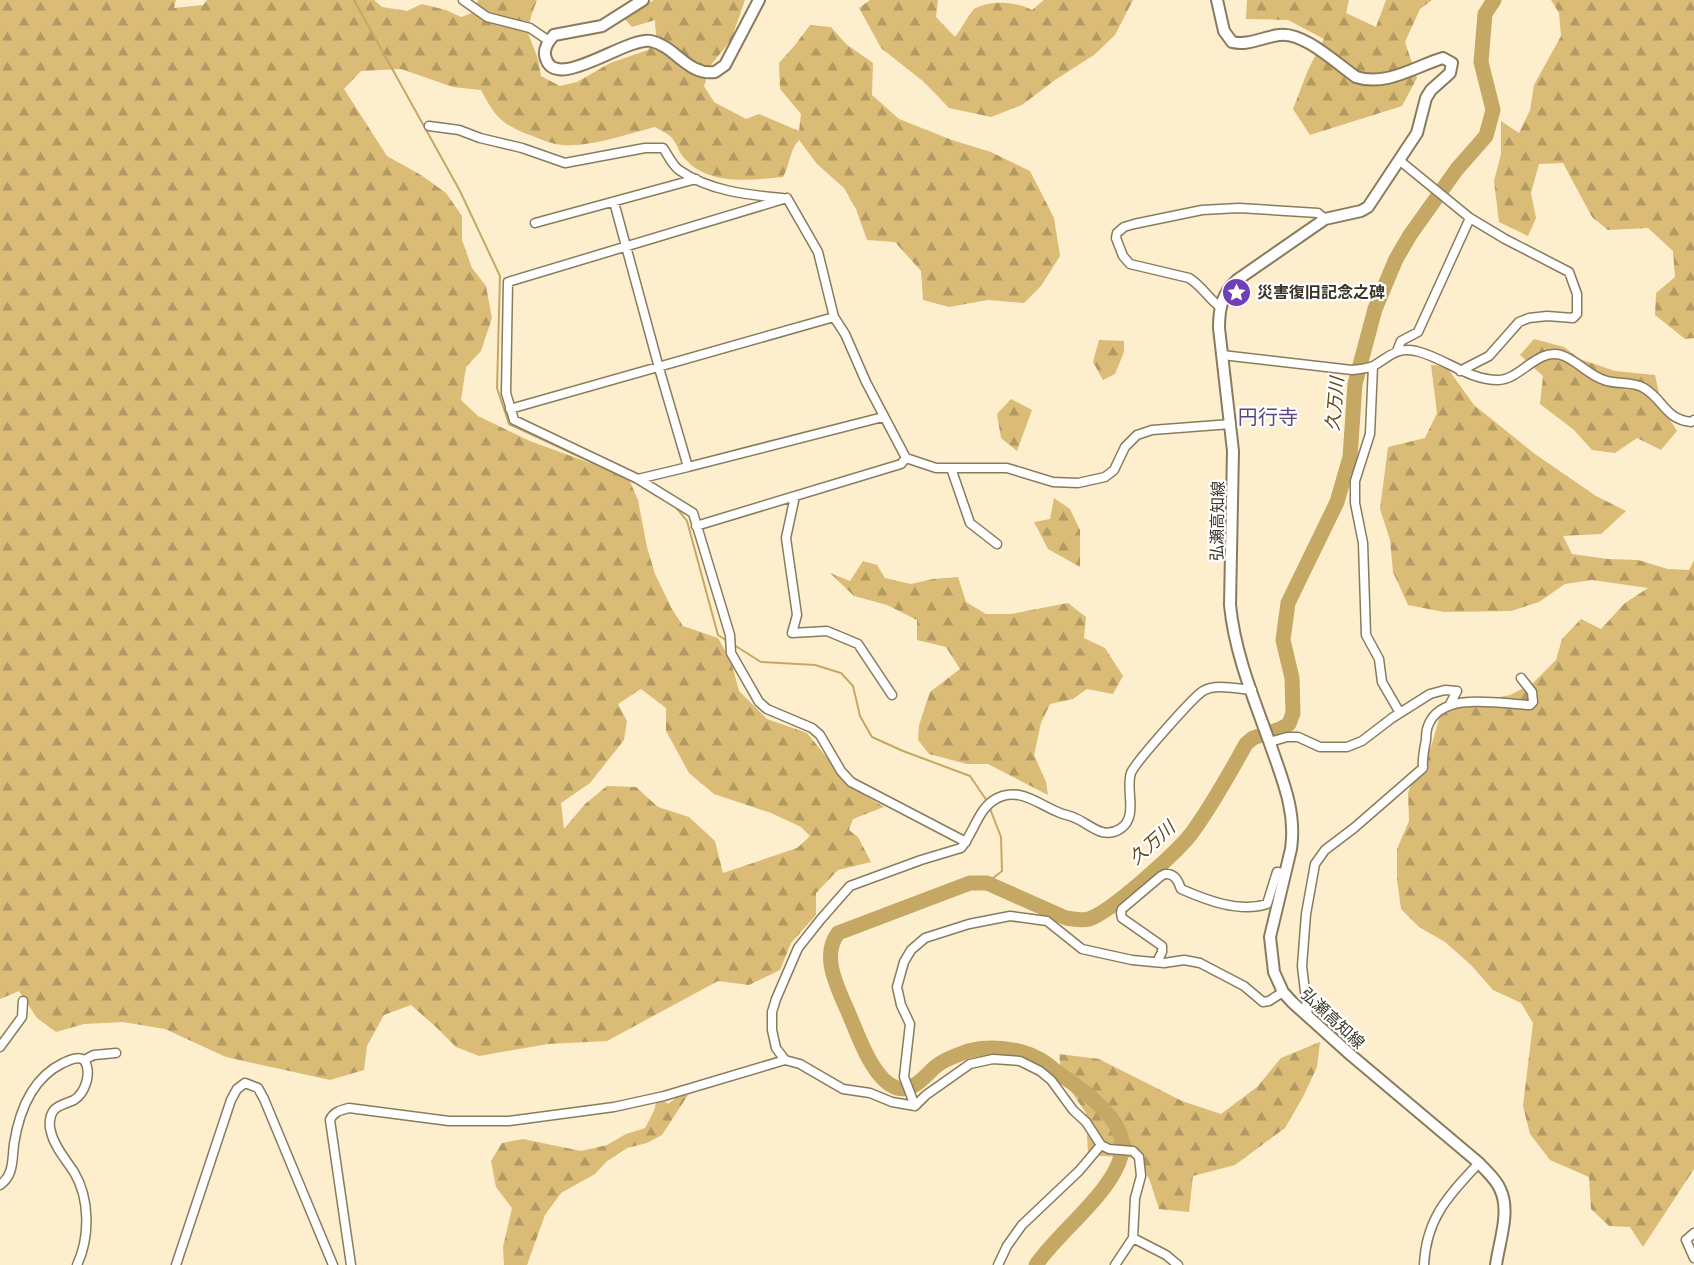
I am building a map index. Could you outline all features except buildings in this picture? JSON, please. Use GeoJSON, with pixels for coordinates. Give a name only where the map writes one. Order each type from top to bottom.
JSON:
{"type":"FeatureCollection","features":[{"type":"Feature","properties":{"kind":"main road"},"geometry":{"type":"LineString","coordinates":[[643,0],[602,26],[554,35],[545,48],[545,56],[549,63],[559,70],[574,69],[622,47],[648,40],[661,44],[700,71],[715,72],[725,65],[759,0]]}},
{"type":"Feature","properties":{"kind":"main road"},"geometry":{"type":"LineString","coordinates":[[1217,0],[1224,31],[1232,42],[1239,44],[1277,35],[1294,35],[1356,78],[1366,80],[1387,78],[1443,58],[1452,63],[1450,73],[1431,90],[1426,98],[1417,133],[1368,207],[1361,211],[1325,219],[1228,288],[1220,307]]}},
{"type":"Feature","properties":{"kind":"main road","name":"弘瀬高知線"},"geometry":{"type":"LineString","coordinates":[[1220,307],[1219,328],[1231,424],[1233,498],[1230,605],[1234,638],[1286,791],[1292,818],[1291,849],[1270,937],[1274,972],[1283,992],[1308,1017],[1479,1163],[1501,1189],[1504,1201],[1503,1218],[1496,1265]]}},
{"type":"Feature","properties":{"kind":"street"},"geometry":{"type":"LineString","coordinates":[[463,0],[487,17],[530,28],[549,41]]}},
{"type":"Feature","properties":{"kind":"street"},"geometry":{"type":"LineString","coordinates":[[429,126],[459,130],[565,163],[645,148],[663,148],[679,170],[723,190],[788,198]]}},
{"type":"Feature","properties":{"kind":"street"},"geometry":{"type":"LineString","coordinates":[[1399,160],[1470,218],[1504,239],[1569,272],[1577,294],[1577,314],[1573,318],[1547,316],[1529,318],[1519,322],[1489,356],[1460,371]]}},
{"type":"Feature","properties":{"kind":"street"},"geometry":{"type":"LineString","coordinates":[[535,223],[696,179]]}},
{"type":"Feature","properties":{"kind":"street"},"geometry":{"type":"LineString","coordinates":[[788,198],[508,282],[506,393],[510,409],[514,420],[638,479],[693,513],[730,635],[731,649],[743,676],[759,702],[767,709],[812,728],[851,782],[966,842]]}},
{"type":"Feature","properties":{"kind":"street"},"geometry":{"type":"LineString","coordinates":[[788,198],[818,252],[834,317],[846,334],[883,417],[906,458],[936,468],[1007,468],[1053,482],[1078,483],[1105,477],[1114,470],[1125,447],[1137,435],[1152,430],[1231,424]]}},
{"type":"Feature","properties":{"kind":"street"},"geometry":{"type":"LineString","coordinates":[[614,202],[658,368],[688,467]]}},
{"type":"Feature","properties":{"kind":"street"},"geometry":{"type":"LineString","coordinates":[[1220,307],[1197,283],[1189,278],[1130,264],[1123,256],[1116,238],[1117,233],[1125,227],[1150,220],[1214,209],[1239,208],[1318,213],[1325,219]]}},
{"type":"Feature","properties":{"kind":"street"},"geometry":{"type":"LineString","coordinates":[[1397,351],[1401,341],[1418,332],[1470,218]]}},
{"type":"Feature","properties":{"kind":"street"},"geometry":{"type":"LineString","coordinates":[[510,409],[834,317]]}},
{"type":"Feature","properties":{"kind":"street"},"geometry":{"type":"LineString","coordinates":[[1222,355],[1352,370],[1373,366],[1385,356],[1397,351],[1415,351],[1483,379],[1501,380],[1548,355],[1559,354],[1573,360],[1597,378],[1607,382],[1638,385],[1647,390],[1678,420],[1691,422],[1694,420]]}},
{"type":"Feature","properties":{"kind":"street"},"geometry":{"type":"LineString","coordinates":[[1373,366],[1370,434],[1355,481],[1355,503],[1363,543],[1366,635],[1379,659],[1382,682],[1400,713]]}},
{"type":"Feature","properties":{"kind":"street"},"geometry":{"type":"LineString","coordinates":[[638,479],[883,417]]}},
{"type":"Feature","properties":{"kind":"street"},"geometry":{"type":"LineString","coordinates":[[696,526],[901,464],[906,458]]}},
{"type":"Feature","properties":{"kind":"street"},"geometry":{"type":"LineString","coordinates":[[951,468],[970,523],[997,544]]}},
{"type":"Feature","properties":{"kind":"street"},"geometry":{"type":"LineString","coordinates":[[795,496],[786,538],[797,615],[792,633],[827,631],[858,644],[892,695]]}},
{"type":"Feature","properties":{"kind":"street"},"geometry":{"type":"LineString","coordinates":[[1450,704],[1500,701],[1530,705],[1533,702],[1532,692],[1521,678]]}},
{"type":"Feature","properties":{"kind":"street"},"geometry":{"type":"LineString","coordinates":[[785,1060],[776,1048],[772,1030],[772,1012],[776,999],[798,948],[850,886],[961,848],[985,809],[995,799],[1012,794],[1034,799],[1058,812],[1074,817],[1092,830],[1112,832],[1121,828],[1127,822],[1131,812],[1128,784],[1132,770],[1181,713],[1203,691],[1213,687],[1252,690]]}},
{"type":"Feature","properties":{"kind":"street"},"geometry":{"type":"LineString","coordinates":[[1269,741],[1298,737],[1320,747],[1347,747],[1362,741],[1430,694],[1446,690],[1457,691],[1450,704],[1435,714],[1427,728],[1423,768],[1325,850],[1315,864],[1306,914],[1302,966],[1308,1017]]}},
{"type":"Feature","properties":{"kind":"street"},"geometry":{"type":"LineString","coordinates":[[1157,962],[1162,946],[1122,918],[1120,913],[1161,876],[1172,875],[1178,880],[1180,889],[1221,904],[1258,907],[1267,904],[1277,872],[1284,873]]}},
{"type":"Feature","properties":{"kind":"street"},"geometry":{"type":"LineString","coordinates":[[913,1103],[904,1077],[910,1024],[901,1005],[897,987],[903,962],[911,950],[925,938],[969,924],[1010,916],[1047,921],[1082,949],[1132,960],[1157,962],[1184,960],[1200,963],[1244,986],[1263,1002],[1283,992]]}},
{"type":"Feature","properties":{"kind":"street"},"geometry":{"type":"LineString","coordinates":[[0,1047],[22,1017],[22,1001]]}},
{"type":"Feature","properties":{"kind":"street"},"geometry":{"type":"LineString","coordinates":[[84,1060],[94,1055],[116,1053]]}},
{"type":"Feature","properties":{"kind":"street"},"geometry":{"type":"LineString","coordinates":[[0,1185],[8,1180],[19,1124],[31,1092],[58,1066],[70,1059],[84,1060],[88,1066],[88,1076],[82,1092],[76,1099],[55,1109],[50,1117],[51,1133],[76,1176],[86,1208],[85,1240],[77,1265]]}},
{"type":"Feature","properties":{"kind":"street"},"geometry":{"type":"LineString","coordinates":[[351,1265],[330,1120],[336,1112],[349,1108],[449,1121],[509,1121],[614,1107],[664,1096],[785,1060],[800,1064],[843,1089],[870,1093],[892,1102],[913,1103],[970,1064],[993,1059],[1020,1061],[1041,1071],[1051,1080],[1105,1147],[1133,1151],[1139,1157],[1141,1176],[1135,1198],[1132,1238],[1115,1265]]}},
{"type":"Feature","properties":{"kind":"street"},"geometry":{"type":"LineString","coordinates":[[176,1265],[231,1100],[237,1089],[244,1083],[253,1084],[258,1088],[264,1099],[333,1265]]}},
{"type":"Feature","properties":{"kind":"street"},"geometry":{"type":"LineString","coordinates":[[998,1265],[1006,1246],[1022,1225],[1105,1147]]}},
{"type":"Feature","properties":{"kind":"street"},"geometry":{"type":"LineString","coordinates":[[1424,1265],[1425,1246],[1443,1203],[1479,1163]]}},
{"type":"Feature","properties":{"kind":"street"},"geometry":{"type":"LineString","coordinates":[[1694,1233],[1686,1240],[1694,1258]]}},
{"type":"Feature","properties":{"kind":"street"},"geometry":{"type":"LineString","coordinates":[[1132,1238],[1178,1265]]}},
{"type":"Feature","properties":{"kind":"green space"},"geometry":{"type":"Polygon","coordinates":[[[0,0],[176,0],[174,8],[203,5],[207,0],[374,0],[382,7],[407,11],[422,4],[446,10],[461,17],[472,13],[477,0],[537,0],[528,33],[538,59],[541,76],[560,86],[577,82],[610,63],[648,50],[656,35],[655,20],[632,27],[623,17],[654,0],[745,0],[731,40],[711,65],[704,86],[714,102],[746,119],[759,114],[799,131],[801,114],[780,89],[779,63],[810,25],[831,27],[846,44],[873,63],[872,95],[899,119],[952,140],[991,152],[1030,171],[1054,218],[1060,256],[1041,286],[1024,303],[988,300],[949,307],[923,300],[921,271],[895,242],[867,240],[856,209],[844,188],[817,164],[799,140],[793,149],[783,177],[745,180],[719,178],[696,168],[684,158],[671,137],[655,127],[597,142],[574,145],[558,144],[527,134],[504,122],[490,106],[481,90],[453,87],[401,69],[361,71],[344,89],[387,156],[421,175],[446,193],[462,216],[462,240],[472,268],[486,286],[492,318],[481,351],[466,367],[461,400],[478,416],[530,441],[628,477],[638,500],[655,574],[683,626],[718,638],[731,661],[739,691],[767,719],[807,733],[850,786],[884,807],[853,819],[849,830],[858,837],[871,862],[838,870],[816,893],[816,915],[791,943],[780,970],[749,985],[718,981],[607,1041],[548,1044],[479,1056],[456,1047],[411,1005],[384,1015],[367,1046],[364,1070],[330,1080],[226,1057],[165,1029],[123,1022],[84,1024],[56,1032],[37,1018],[19,991],[0,999],[0,0]],[[641,689],[618,704],[627,721],[624,740],[590,783],[561,803],[564,829],[585,804],[607,786],[636,787],[658,807],[689,817],[715,841],[723,873],[797,848],[810,836],[801,827],[771,813],[714,794],[689,773],[666,731],[666,708],[641,689]]]}},
{"type":"Feature","properties":{"kind":"green space"},"geometry":{"type":"Polygon","coordinates":[[[870,0],[938,0],[936,17],[955,37],[974,9],[987,4],[1010,3],[1032,10],[1044,0],[1133,0],[1115,35],[1094,55],[1022,105],[991,117],[949,108],[924,82],[881,48],[859,8],[870,0]]]}},
{"type":"Feature","properties":{"kind":"green space"},"geometry":{"type":"Polygon","coordinates":[[[1247,0],[1349,0],[1346,13],[1376,27],[1386,0],[1432,0],[1420,9],[1405,42],[1417,78],[1402,106],[1310,135],[1293,109],[1308,70],[1324,39],[1288,20],[1246,19],[1247,0]]]}},
{"type":"Feature","properties":{"kind":"green space"},"geometry":{"type":"Polygon","coordinates":[[[1551,0],[1694,0],[1694,338],[1685,339],[1655,315],[1656,293],[1675,277],[1673,251],[1648,228],[1608,230],[1592,217],[1563,163],[1539,164],[1531,193],[1536,218],[1528,236],[1499,222],[1494,181],[1501,154],[1501,121],[1519,133],[1530,110],[1534,85],[1561,36],[1559,13],[1551,0]]]}},
{"type":"Feature","properties":{"kind":"green space"},"geometry":{"type":"Polygon","coordinates":[[[1534,339],[1564,347],[1580,359],[1615,371],[1655,375],[1662,407],[1677,431],[1661,450],[1637,438],[1615,453],[1592,450],[1574,430],[1540,404],[1543,376],[1520,355],[1534,339]]]}},
{"type":"Feature","properties":{"kind":"green space"},"geometry":{"type":"Polygon","coordinates":[[[1099,340],[1124,341],[1124,352],[1115,374],[1103,380],[1093,362],[1099,340]]]}},
{"type":"Feature","properties":{"kind":"green space"},"geometry":{"type":"Polygon","coordinates":[[[1431,365],[1446,366],[1474,405],[1535,454],[1596,496],[1626,511],[1601,534],[1563,536],[1572,554],[1638,560],[1668,569],[1689,570],[1694,560],[1694,1169],[1643,1247],[1630,1227],[1609,1226],[1591,1209],[1589,1177],[1550,1160],[1530,1134],[1523,1106],[1533,1023],[1521,1003],[1493,990],[1471,965],[1445,942],[1419,927],[1401,909],[1397,879],[1397,849],[1409,821],[1408,793],[1416,772],[1431,747],[1440,716],[1462,704],[1510,695],[1532,684],[1556,660],[1562,639],[1581,619],[1601,629],[1625,603],[1648,588],[1592,580],[1565,584],[1539,602],[1511,611],[1444,612],[1408,605],[1393,572],[1390,540],[1380,509],[1388,447],[1425,438],[1437,413],[1431,365]]]}},
{"type":"Feature","properties":{"kind":"green space"},"geometry":{"type":"Polygon","coordinates":[[[1011,399],[1032,410],[1017,451],[1001,438],[997,414],[1011,399]]]}},
{"type":"Feature","properties":{"kind":"green space"},"geometry":{"type":"Polygon","coordinates":[[[1054,498],[1070,509],[1080,530],[1080,567],[1048,549],[1034,522],[1050,519],[1054,498]]]}},
{"type":"Feature","properties":{"kind":"green space"},"geometry":{"type":"Polygon","coordinates":[[[863,561],[877,565],[885,578],[911,584],[958,577],[966,602],[986,614],[1011,614],[1068,603],[1086,617],[1084,638],[1105,648],[1123,676],[1113,694],[1087,689],[1073,699],[1050,704],[1041,723],[1034,755],[1046,782],[1048,795],[988,764],[967,764],[929,754],[918,740],[919,725],[930,692],[960,669],[946,647],[917,640],[917,620],[887,605],[854,596],[830,573],[850,581],[863,561]]]}},
{"type":"Feature","properties":{"kind":"green space"},"geometry":{"type":"Polygon","coordinates":[[[1320,1042],[1317,1067],[1285,1128],[1235,1165],[1193,1176],[1189,1212],[1159,1209],[1150,1181],[1138,1158],[1088,1155],[1086,1113],[1062,1078],[1059,1054],[1099,1059],[1182,1101],[1221,1114],[1257,1087],[1281,1058],[1320,1042]]]}},
{"type":"Feature","properties":{"kind":"green space"},"geometry":{"type":"Polygon","coordinates":[[[681,1094],[688,1095],[662,1135],[647,1143],[627,1148],[606,1162],[595,1174],[561,1193],[545,1215],[527,1265],[504,1265],[503,1247],[512,1208],[496,1187],[491,1161],[502,1143],[523,1139],[581,1151],[607,1145],[626,1134],[645,1128],[654,1111],[658,1096],[668,1104],[681,1094]]]}},
{"type":"Feature","properties":{"kind":"waterway"},"geometry":{"type":"LineString","coordinates":[[354,0],[460,191],[500,276],[497,388],[509,424],[634,482],[657,496]]}},
{"type":"Feature","properties":{"kind":"waterway","name":"久万川"},"geometry":{"type":"LineString","coordinates":[[1036,1265],[1110,1179],[1122,1150],[1117,1128],[1091,1097],[1042,1061],[1014,1050],[986,1048],[968,1051],[942,1062],[915,1085],[903,1089],[888,1083],[879,1075],[865,1052],[837,987],[831,959],[833,941],[838,933],[970,883],[987,883],[1066,918],[1089,919],[1127,894],[1183,843],[1206,812],[1246,744],[1253,738],[1289,724],[1293,713],[1292,678],[1283,640],[1288,603],[1337,502],[1350,457],[1355,384],[1375,309],[1396,259],[1410,235],[1457,169],[1486,136],[1493,110],[1481,62],[1485,14],[1494,0]]}},
{"type":"Feature","properties":{"kind":"waterway"},"geometry":{"type":"LineString","coordinates":[[675,506],[687,521],[718,635],[727,641]]}},
{"type":"Feature","properties":{"kind":"waterway"},"geometry":{"type":"LineString","coordinates":[[734,645],[761,662],[815,665],[841,673],[853,686],[860,716],[872,737],[970,776],[987,801]]}},
{"type":"Feature","properties":{"kind":"waterway"},"geometry":{"type":"LineString","coordinates":[[987,883],[1002,871],[1001,837],[989,806]]}},
{"type":"Feature","properties":{"kind":"place","name":"災害復旧記念之碑"},"geometry":{"type":"Point","coordinates":[1236,292]}},
{"type":"Feature","properties":{"kind":"district","name":"円行寺"},"geometry":{"type":"Point","coordinates":[1268,417]}}]}
